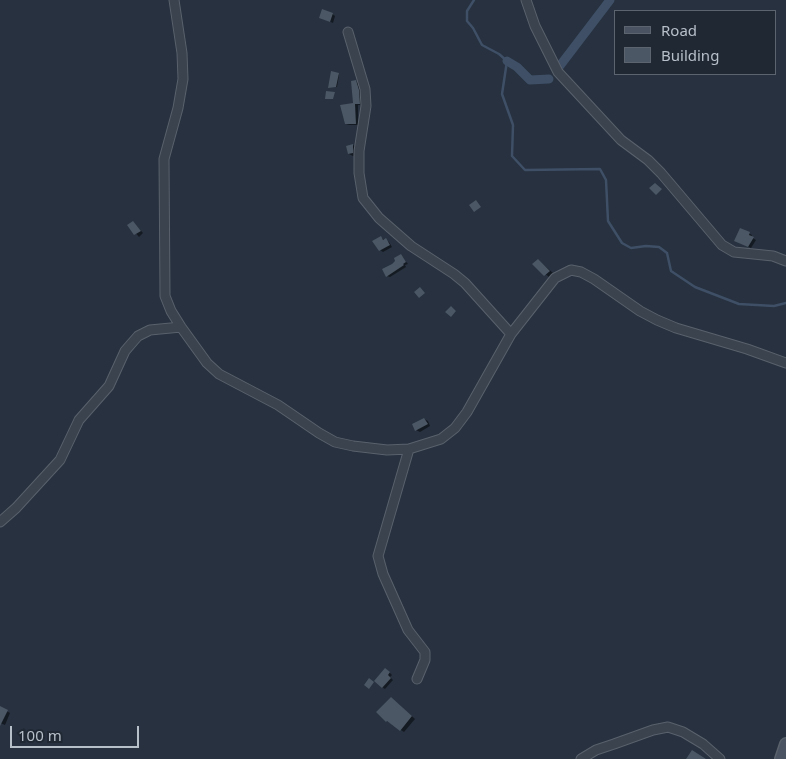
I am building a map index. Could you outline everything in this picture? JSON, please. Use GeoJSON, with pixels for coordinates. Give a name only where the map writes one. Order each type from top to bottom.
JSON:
{"type":"FeatureCollection","features":[{"type":"Feature","properties":{"kind":"main road"},"geometry":{"type":"LineString","coordinates":[[781,759],[786,744]]}},
{"type":"Feature","properties":{"kind":"street"},"geometry":{"type":"LineString","coordinates":[[174,0],[182,53],[183,79],[178,108],[164,160],[165,296],[171,311],[206,363],[220,374],[278,405],[319,433],[335,442],[387,450],[409,449],[441,439],[455,428],[467,412],[511,334],[555,278],[571,270],[581,272],[594,279],[657,320],[676,328],[755,351],[786,363]]}},
{"type":"Feature","properties":{"kind":"street"},"geometry":{"type":"LineString","coordinates":[[526,0],[535,26],[558,72],[621,140],[648,160],[722,244],[734,252],[773,256],[786,261]]}},
{"type":"Feature","properties":{"kind":"street"},"geometry":{"type":"LineString","coordinates":[[348,32],[365,89],[366,106],[359,151],[359,173],[363,198],[379,218],[411,246],[465,283],[511,334]]}},
{"type":"Feature","properties":{"kind":"street"},"geometry":{"type":"LineString","coordinates":[[0,522],[16,508],[60,460],[79,420],[109,386],[130,344],[138,336],[150,330],[181,327]]}},
{"type":"Feature","properties":{"kind":"street"},"geometry":{"type":"LineString","coordinates":[[409,449],[378,556],[383,574],[408,630],[425,652],[425,660],[417,679]]}},
{"type":"Feature","properties":{"kind":"street"},"geometry":{"type":"LineString","coordinates":[[581,759],[596,750],[653,730],[668,727],[682,732],[703,744],[720,759]]}},
{"type":"Feature","properties":{"kind":"building"},"geometry":{"type":"Polygon","coordinates":[[[322,9],[333,13],[330,22],[319,18],[322,9]]]}},
{"type":"Feature","properties":{"kind":"building"},"geometry":{"type":"Polygon","coordinates":[[[331,71],[339,73],[336,87],[328,88],[331,71]]]}},
{"type":"Feature","properties":{"kind":"building"},"geometry":{"type":"Polygon","coordinates":[[[356,80],[360,104],[355,104],[356,124],[345,124],[340,105],[353,103],[351,81],[356,80]]]}},
{"type":"Feature","properties":{"kind":"building"},"geometry":{"type":"Polygon","coordinates":[[[326,91],[335,92],[333,99],[325,99],[326,91]]]}},
{"type":"Feature","properties":{"kind":"building"},"geometry":{"type":"Polygon","coordinates":[[[353,144],[353,153],[348,154],[346,146],[353,144]]]}},
{"type":"Feature","properties":{"kind":"building"},"geometry":{"type":"Polygon","coordinates":[[[655,183],[662,189],[656,195],[649,188],[655,183]]]}},
{"type":"Feature","properties":{"kind":"building"},"geometry":{"type":"Polygon","coordinates":[[[476,200],[481,207],[474,212],[469,205],[476,200]]]}},
{"type":"Feature","properties":{"kind":"building"},"geometry":{"type":"Polygon","coordinates":[[[133,221],[141,231],[134,235],[127,225],[133,221]]]}},
{"type":"Feature","properties":{"kind":"building"},"geometry":{"type":"Polygon","coordinates":[[[740,228],[750,232],[749,235],[754,237],[748,247],[734,241],[740,228]]]}},
{"type":"Feature","properties":{"kind":"building"},"geometry":{"type":"Polygon","coordinates":[[[381,236],[383,240],[386,238],[390,245],[379,251],[372,241],[381,236]]]}},
{"type":"Feature","properties":{"kind":"building"},"geometry":{"type":"Polygon","coordinates":[[[401,254],[406,262],[386,277],[382,269],[392,264],[395,261],[394,258],[401,254]]]}},
{"type":"Feature","properties":{"kind":"building"},"geometry":{"type":"Polygon","coordinates":[[[538,259],[550,271],[544,276],[532,264],[538,259]]]}},
{"type":"Feature","properties":{"kind":"building"},"geometry":{"type":"Polygon","coordinates":[[[420,287],[425,293],[419,298],[414,292],[420,287]]]}},
{"type":"Feature","properties":{"kind":"building"},"geometry":{"type":"Polygon","coordinates":[[[451,306],[456,311],[451,317],[445,312],[451,306]]]}},
{"type":"Feature","properties":{"kind":"building"},"geometry":{"type":"Polygon","coordinates":[[[424,418],[428,424],[415,431],[412,424],[424,418]]]}},
{"type":"Feature","properties":{"kind":"building"},"geometry":{"type":"Polygon","coordinates":[[[385,668],[390,672],[388,675],[391,678],[382,688],[374,681],[385,668]]]}},
{"type":"Feature","properties":{"kind":"building"},"geometry":{"type":"Polygon","coordinates":[[[369,678],[374,682],[369,689],[364,685],[369,678]]]}},
{"type":"Feature","properties":{"kind":"building"},"geometry":{"type":"Polygon","coordinates":[[[391,697],[412,716],[400,731],[386,722],[376,712],[391,697]]]}},
{"type":"Feature","properties":{"kind":"building"},"geometry":{"type":"Polygon","coordinates":[[[0,706],[8,710],[0,726],[0,706]]]}},
{"type":"Feature","properties":{"kind":"building"},"geometry":{"type":"Polygon","coordinates":[[[692,750],[706,759],[686,759],[692,750]]]}},
{"type":"Feature","properties":{"kind":"waterway"},"geometry":{"type":"LineString","coordinates":[[474,0],[467,11],[467,21],[482,45],[499,54],[507,61],[502,94],[513,125],[512,156],[525,170],[600,169],[606,180],[608,221],[622,243],[631,248],[659,247],[667,253],[671,271],[695,287],[739,304],[774,306],[786,303]]}},
{"type":"Feature","properties":{"kind":"waterway"},"geometry":{"type":"LineString","coordinates":[[559,67],[610,0]]}},
{"type":"Feature","properties":{"kind":"waterway"},"geometry":{"type":"LineString","coordinates":[[507,61],[517,67],[530,80],[549,79]]}}]}
